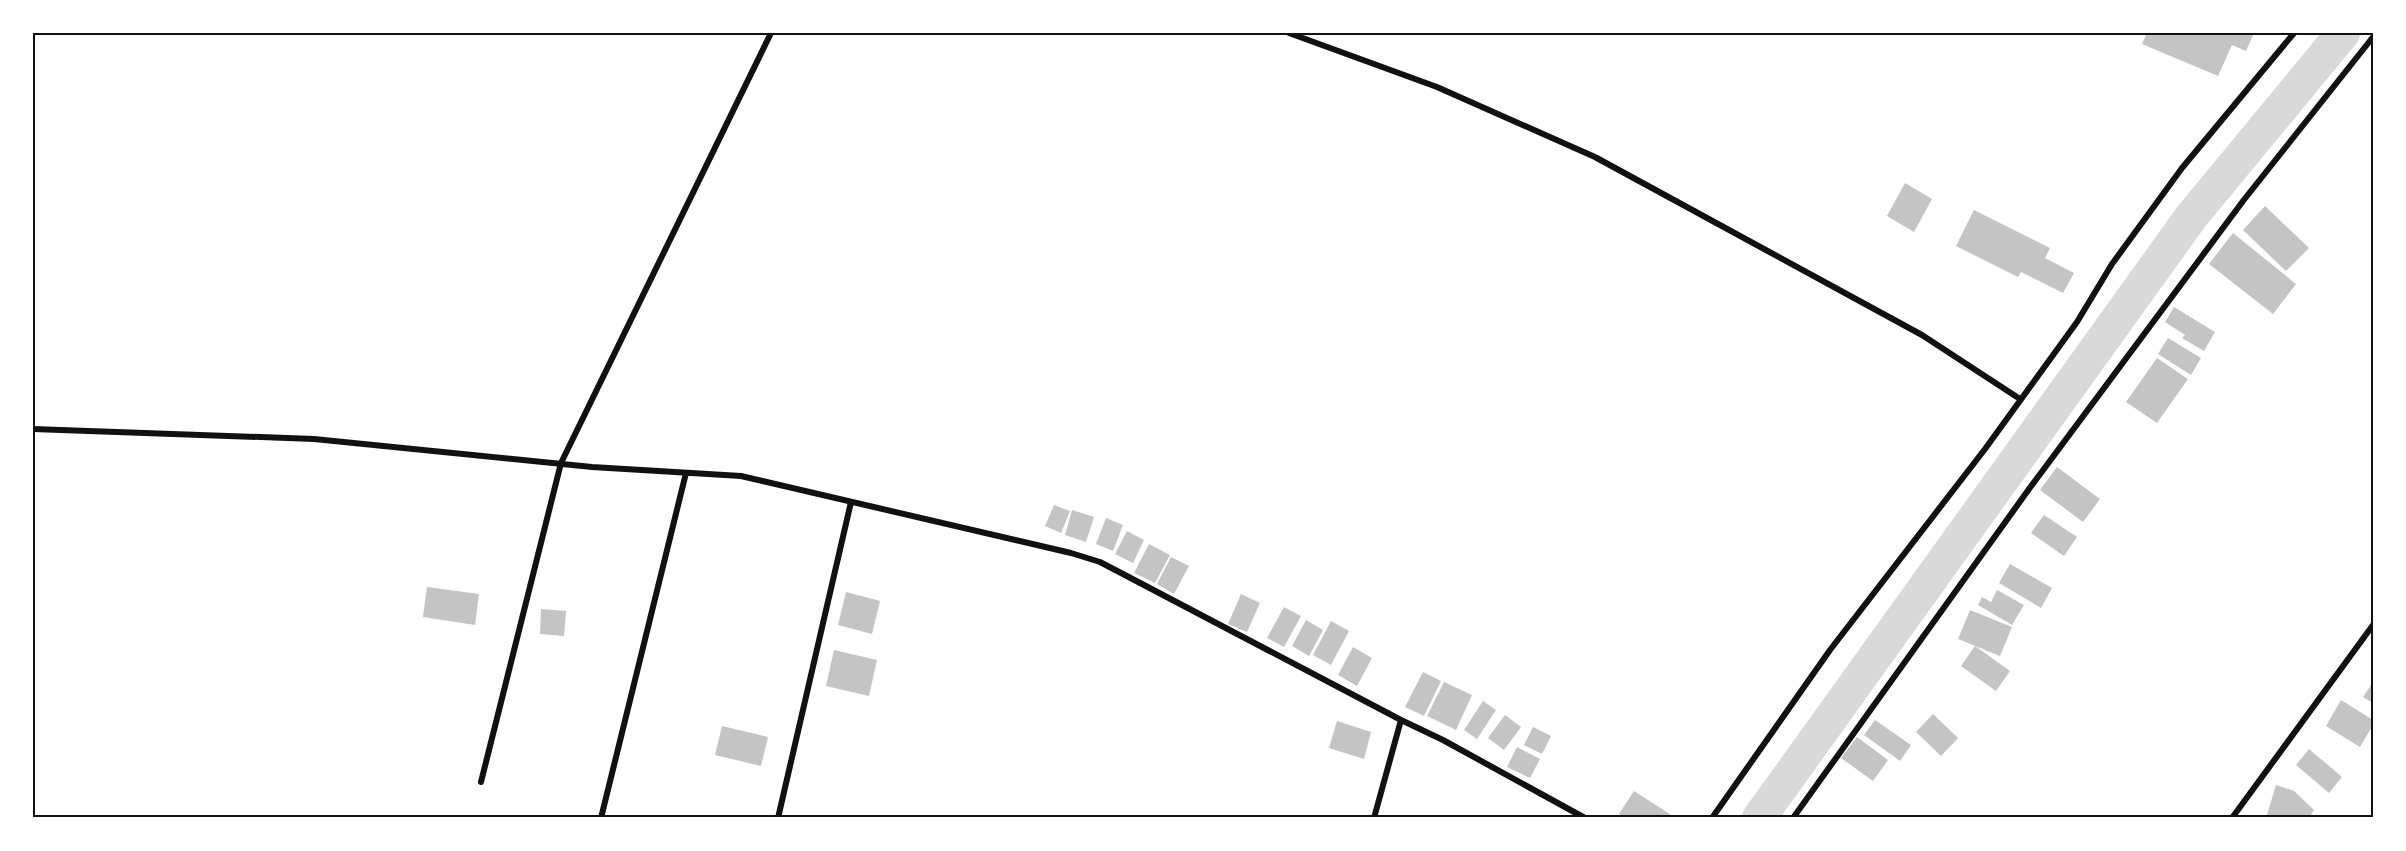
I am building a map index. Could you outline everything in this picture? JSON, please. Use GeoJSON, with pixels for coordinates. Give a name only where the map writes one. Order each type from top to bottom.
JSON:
{"type":"FeatureCollection","features":[{"type":"Feature","properties":{"kind":"street"},"geometry":{"type":"LineString","coordinates":[[481,782],[561,463],[771,33]]}},
{"type":"Feature","properties":{"kind":"street"},"geometry":{"type":"LineString","coordinates":[[1289,33],[1437,87],[1596,157],[1922,335],[2020,399]]}},
{"type":"Feature","properties":{"kind":"street"},"geometry":{"type":"LineString","coordinates":[[1712,818],[1830,650],[1985,449],[2077,322],[2112,264],[2182,168],[2294,33]]}},
{"type":"Feature","properties":{"kind":"street"},"geometry":{"type":"LineString","coordinates":[[1793,818],[2029,489],[2243,201],[2373,37]]}},
{"type":"Feature","properties":{"kind":"street"},"geometry":{"type":"LineString","coordinates":[[33,429],[314,439],[561,463],[741,476],[1071,553],[1100,562],[1443,740],[1585,818]]}},
{"type":"Feature","properties":{"kind":"street"},"geometry":{"type":"LineString","coordinates":[[601,818],[686,473]]}},
{"type":"Feature","properties":{"kind":"street"},"geometry":{"type":"LineString","coordinates":[[778,818],[851,502]]}},
{"type":"Feature","properties":{"kind":"street"},"geometry":{"type":"LineString","coordinates":[[2232,818],[2373,625]]}},
{"type":"Feature","properties":{"kind":"street"},"geometry":{"type":"LineString","coordinates":[[1374,818],[1401,720]]}},
{"type":"Feature","properties":{"kind":"building"},"geometry":{"type":"Polygon","coordinates":[[[2147,33],[2254,33],[2246,51],[2232,45],[2218,76],[2142,44],[2147,33]]]}},
{"type":"Feature","properties":{"kind":"building"},"geometry":{"type":"Polygon","coordinates":[[[1905,183],[1932,199],[1914,232],[1887,216],[1905,183]]]}},
{"type":"Feature","properties":{"kind":"building"},"geometry":{"type":"Polygon","coordinates":[[[2265,206],[2309,248],[2286,271],[2243,230],[2265,206]]]}},
{"type":"Feature","properties":{"kind":"building"},"geometry":{"type":"Polygon","coordinates":[[[1974,210],[2050,248],[2045,258],[2074,273],[2063,293],[2021,272],[2018,277],[1956,246],[1974,210]]]}},
{"type":"Feature","properties":{"kind":"building"},"geometry":{"type":"Polygon","coordinates":[[[2233,233],[2296,284],[2273,314],[2209,264],[2233,233]]]}},
{"type":"Feature","properties":{"kind":"building"},"geometry":{"type":"Polygon","coordinates":[[[2174,307],[2215,332],[2204,351],[2182,338],[2185,335],[2165,322],[2174,307]]]}},
{"type":"Feature","properties":{"kind":"building"},"geometry":{"type":"Polygon","coordinates":[[[2168,338],[2201,358],[2191,375],[2158,354],[2168,338]]]}},
{"type":"Feature","properties":{"kind":"building"},"geometry":{"type":"Polygon","coordinates":[[[2157,358],[2188,379],[2157,423],[2126,402],[2157,358]]]}},
{"type":"Feature","properties":{"kind":"building"},"geometry":{"type":"Polygon","coordinates":[[[2057,467],[2100,499],[2083,522],[2040,490],[2057,467]]]}},
{"type":"Feature","properties":{"kind":"building"},"geometry":{"type":"Polygon","coordinates":[[[1054,505],[1070,511],[1061,533],[1045,526],[1054,505]]]}},
{"type":"Feature","properties":{"kind":"building"},"geometry":{"type":"Polygon","coordinates":[[[1072,510],[1094,517],[1086,542],[1065,535],[1072,510]]]}},
{"type":"Feature","properties":{"kind":"building"},"geometry":{"type":"Polygon","coordinates":[[[2044,515],[2077,537],[2064,556],[2031,533],[2044,515]]]}},
{"type":"Feature","properties":{"kind":"building"},"geometry":{"type":"Polygon","coordinates":[[[1106,518],[1123,525],[1113,551],[1096,544],[1106,518]]]}},
{"type":"Feature","properties":{"kind":"building"},"geometry":{"type":"Polygon","coordinates":[[[1127,531],[1144,540],[1133,563],[1115,554],[1127,531]]]}},
{"type":"Feature","properties":{"kind":"building"},"geometry":{"type":"Polygon","coordinates":[[[1149,544],[1170,555],[1155,583],[1134,573],[1149,544]]]}},
{"type":"Feature","properties":{"kind":"building"},"geometry":{"type":"Polygon","coordinates":[[[1171,557],[1189,566],[1174,594],[1157,584],[1171,557]]]}},
{"type":"Feature","properties":{"kind":"building"},"geometry":{"type":"Polygon","coordinates":[[[2010,564],[2052,588],[2041,608],[1999,583],[2010,564]]]}},
{"type":"Feature","properties":{"kind":"building"},"geometry":{"type":"Polygon","coordinates":[[[427,587],[479,594],[475,625],[423,617],[427,587]]]}},
{"type":"Feature","properties":{"kind":"building"},"geometry":{"type":"Polygon","coordinates":[[[1997,590],[2024,605],[2012,625],[1978,605],[1982,597],[1991,602],[1997,590]]]}},
{"type":"Feature","properties":{"kind":"building"},"geometry":{"type":"Polygon","coordinates":[[[846,592],[880,601],[872,634],[838,625],[846,592]]]}},
{"type":"Feature","properties":{"kind":"building"},"geometry":{"type":"Polygon","coordinates":[[[1241,594],[1260,603],[1247,632],[1228,624],[1241,594]]]}},
{"type":"Feature","properties":{"kind":"building"},"geometry":{"type":"Polygon","coordinates":[[[1284,607],[1301,616],[1284,647],[1267,638],[1284,607]]]}},
{"type":"Feature","properties":{"kind":"building"},"geometry":{"type":"Polygon","coordinates":[[[541,609],[566,611],[564,636],[540,634],[541,609]]]}},
{"type":"Feature","properties":{"kind":"building"},"geometry":{"type":"Polygon","coordinates":[[[1970,610],[2012,627],[2000,656],[1958,639],[1970,610]]]}},
{"type":"Feature","properties":{"kind":"building"},"geometry":{"type":"Polygon","coordinates":[[[1306,620],[1323,630],[1309,656],[1292,646],[1306,620]]]}},
{"type":"Feature","properties":{"kind":"building"},"geometry":{"type":"Polygon","coordinates":[[[1331,621],[1349,631],[1331,665],[1313,655],[1331,621]]]}},
{"type":"Feature","properties":{"kind":"building"},"geometry":{"type":"Polygon","coordinates":[[[1975,646],[2010,671],[1996,691],[1961,666],[1975,646]]]}},
{"type":"Feature","properties":{"kind":"building"},"geometry":{"type":"Polygon","coordinates":[[[1353,647],[1372,658],[1357,686],[1338,675],[1353,647]]]}},
{"type":"Feature","properties":{"kind":"building"},"geometry":{"type":"Polygon","coordinates":[[[834,650],[877,660],[869,696],[826,686],[834,650]]]}},
{"type":"Feature","properties":{"kind":"building"},"geometry":{"type":"Polygon","coordinates":[[[1423,672],[1441,681],[1424,716],[1405,707],[1423,672]]]}},
{"type":"Feature","properties":{"kind":"building"},"geometry":{"type":"Polygon","coordinates":[[[1444,682],[1472,695],[1456,730],[1427,716],[1444,682]]]}},
{"type":"Feature","properties":{"kind":"building"},"geometry":{"type":"Polygon","coordinates":[[[2373,682],[2373,703],[2363,697],[2373,682]]]}},
{"type":"Feature","properties":{"kind":"building"},"geometry":{"type":"Polygon","coordinates":[[[2341,700],[2373,720],[2373,725],[2360,747],[2326,726],[2341,700]]]}},
{"type":"Feature","properties":{"kind":"building"},"geometry":{"type":"Polygon","coordinates":[[[1483,701],[1496,710],[1477,739],[1464,730],[1483,701]]]}},
{"type":"Feature","properties":{"kind":"building"},"geometry":{"type":"Polygon","coordinates":[[[1933,714],[1958,738],[1941,756],[1916,732],[1933,714]]]}},
{"type":"Feature","properties":{"kind":"building"},"geometry":{"type":"Polygon","coordinates":[[[1505,715],[1521,727],[1504,750],[1488,738],[1505,715]]]}},
{"type":"Feature","properties":{"kind":"building"},"geometry":{"type":"Polygon","coordinates":[[[1875,720],[1911,745],[1900,761],[1864,735],[1875,720]]]}},
{"type":"Feature","properties":{"kind":"building"},"geometry":{"type":"Polygon","coordinates":[[[1337,721],[1371,732],[1364,759],[1329,748],[1337,721]]]}},
{"type":"Feature","properties":{"kind":"building"},"geometry":{"type":"Polygon","coordinates":[[[722,726],[768,737],[761,766],[715,755],[722,726]]]}},
{"type":"Feature","properties":{"kind":"building"},"geometry":{"type":"Polygon","coordinates":[[[1533,727],[1551,736],[1542,754],[1524,745],[1533,727]]]}},
{"type":"Feature","properties":{"kind":"building"},"geometry":{"type":"Polygon","coordinates":[[[1857,737],[1888,760],[1873,781],[1841,758],[1857,737]]]}},
{"type":"Feature","properties":{"kind":"building"},"geometry":{"type":"Polygon","coordinates":[[[1517,747],[1540,759],[1530,778],[1507,767],[1517,747]]]}},
{"type":"Feature","properties":{"kind":"building"},"geometry":{"type":"Polygon","coordinates":[[[2309,749],[2342,777],[2329,793],[2296,765],[2309,749]]]}},
{"type":"Feature","properties":{"kind":"building"},"geometry":{"type":"Polygon","coordinates":[[[2276,785],[2294,791],[2314,810],[2309,818],[2266,818],[2276,785]]]}},
{"type":"Feature","properties":{"kind":"building"},"geometry":{"type":"Polygon","coordinates":[[[1634,791],[1670,814],[1668,818],[1625,818],[1619,814],[1634,791]]]}},
{"type":"Feature","properties":{"kind":"waterway"},"geometry":{"type":"LineString","coordinates":[[1759,818],[2191,217],[2343,33]]}}]}
